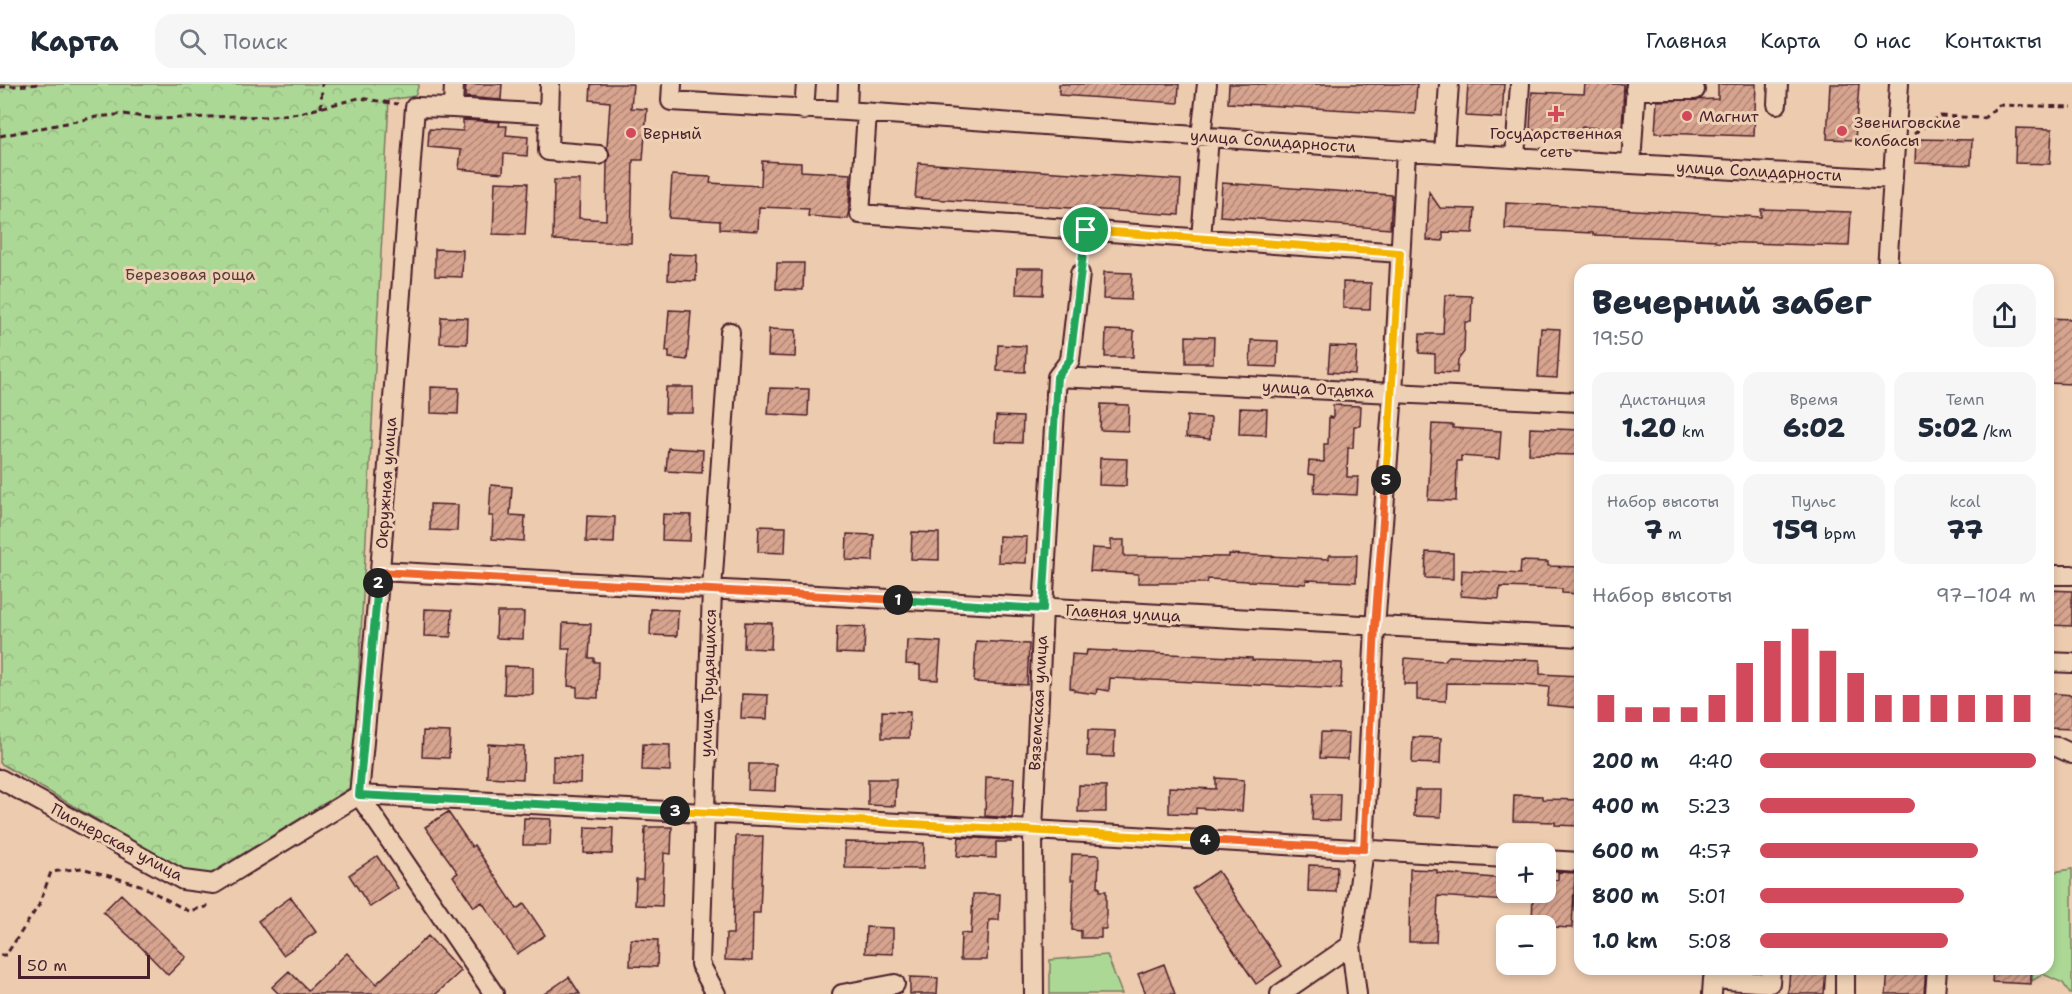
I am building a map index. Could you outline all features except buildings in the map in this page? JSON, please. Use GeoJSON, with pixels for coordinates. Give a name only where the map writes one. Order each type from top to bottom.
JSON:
{"type":"FeatureCollection","features":[{"type":"Feature","properties":{"kind":"street"},"geometry":{"type":"LineString","coordinates":[[453,108],[454,84]]}},
{"type":"Feature","properties":{"kind":"street"},"geometry":{"type":"LineString","coordinates":[[550,84],[548,151],[599,155]]}},
{"type":"Feature","properties":{"kind":"street","name":"улица Солидарности"},"geometry":{"type":"LineString","coordinates":[[672,84],[671,101],[847,111],[1406,151],[1893,179]]}},
{"type":"Feature","properties":{"kind":"street"},"geometry":{"type":"LineString","coordinates":[[804,110],[806,84]]}},
{"type":"Feature","properties":{"kind":"street"},"geometry":{"type":"LineString","coordinates":[[847,111],[848,84]]}},
{"type":"Feature","properties":{"kind":"street"},"geometry":{"type":"LineString","coordinates":[[1201,239],[1207,84]]}},
{"type":"Feature","properties":{"kind":"street"},"geometry":{"type":"LineString","coordinates":[[1444,153],[1449,84]]}},
{"type":"Feature","properties":{"kind":"street"},"geometry":{"type":"LineString","coordinates":[[1515,157],[1520,84]]}},
{"type":"Feature","properties":{"kind":"street"},"geometry":{"type":"LineString","coordinates":[[1777,104],[1778,84]]}},
{"type":"Feature","properties":{"kind":"street"},"geometry":{"type":"LineString","coordinates":[[1887,264],[1899,84]]}},
{"type":"Feature","properties":{"kind":"street"},"geometry":{"type":"LineString","coordinates":[[1631,164],[1635,87],[1695,90]]}},
{"type":"Feature","properties":{"kind":"street"},"geometry":{"type":"LineString","coordinates":[[415,106],[549,114]]}},
{"type":"Feature","properties":{"kind":"street","name":"Окружная улица"},"geometry":{"type":"LineString","coordinates":[[359,795],[380,572],[415,106]]}},
{"type":"Feature","properties":{"kind":"street"},"geometry":{"type":"LineString","coordinates":[[867,113],[860,214],[1400,253]]}},
{"type":"Feature","properties":{"kind":"street"},"geometry":{"type":"LineString","coordinates":[[1357,994],[1352,945],[1364,849],[1375,627],[1406,151]]}},
{"type":"Feature","properties":{"kind":"street","name":"Вяземская улица"},"geometry":{"type":"LineString","coordinates":[[1034,994],[1033,830],[1057,377],[1070,360],[1080,274]]}},
{"type":"Feature","properties":{"kind":"street","name":"улица Трудящихся"},"geometry":{"type":"LineString","coordinates":[[716,994],[700,964],[712,589],[730,332]]}},
{"type":"Feature","properties":{"kind":"street","name":"улица Отдыха"},"geometry":{"type":"LineString","coordinates":[[1057,377],[1574,402]]}},
{"type":"Feature","properties":{"kind":"street","name":"Главная улица"},"geometry":{"type":"LineString","coordinates":[[380,572],[1574,637]]}},
{"type":"Feature","properties":{"kind":"street"},"geometry":{"type":"LineString","coordinates":[[2054,575],[2072,575]]}},
{"type":"Feature","properties":{"kind":"street"},"geometry":{"type":"LineString","coordinates":[[2054,662],[2072,663]]}},
{"type":"Feature","properties":{"kind":"street"},"geometry":{"type":"LineString","coordinates":[[2054,747],[2072,754]]}},
{"type":"Feature","properties":{"kind":"street","name":"Пионерская улица"},"geometry":{"type":"LineString","coordinates":[[0,779],[183,880],[214,885]]}},
{"type":"Feature","properties":{"kind":"street"},"geometry":{"type":"LineString","coordinates":[[359,795],[494,994]]}},
{"type":"Feature","properties":{"kind":"street"},"geometry":{"type":"LineString","coordinates":[[214,885],[359,795],[1033,830],[1496,857]]}},
{"type":"Feature","properties":{"kind":"street"},"geometry":{"type":"LineString","coordinates":[[1556,861],[1574,862]]}},
{"type":"Feature","properties":{"kind":"street"},"geometry":{"type":"LineString","coordinates":[[1280,994],[1352,945]]}},
{"type":"Feature","properties":{"kind":"street"},"geometry":{"type":"LineString","coordinates":[[1712,994],[1713,979],[1770,983],[1771,975]]}},
{"type":"Feature","properties":{"kind":"street"},"geometry":{"type":"LineString","coordinates":[[1845,975],[1845,994]]}},
{"type":"Feature","properties":{"kind":"street"},"geometry":{"type":"LineString","coordinates":[[1935,994],[1937,975]]}},
{"type":"Feature","properties":{"kind":"street"},"geometry":{"type":"LineString","coordinates":[[842,994],[895,984]]}},
{"type":"Feature","properties":{"kind":"path"},"geometry":{"type":"LineString","coordinates":[[0,87],[42,84]]}},
{"type":"Feature","properties":{"kind":"path"},"geometry":{"type":"LineString","coordinates":[[321,108],[322,84]]}},
{"type":"Feature","properties":{"kind":"path"},"geometry":{"type":"LineString","coordinates":[[0,136],[124,114],[157,119],[264,117],[300,113],[359,98],[415,106]]}},
{"type":"Feature","properties":{"kind":"path"},"geometry":{"type":"LineString","coordinates":[[1895,147],[1939,116],[1983,118],[1999,105],[2072,107]]}},
{"type":"Feature","properties":{"kind":"path"},"geometry":{"type":"LineString","coordinates":[[0,955],[6,955],[39,905],[51,872],[82,868],[140,885],[188,911],[206,907],[216,896],[214,885]]}},
{"type":"Feature","properties":{"kind":"green space","name":"Березовая роща"},"geometry":{"type":"Polygon","coordinates":[[[0,84],[419,84],[415,96],[389,100],[353,786],[200,880],[0,763],[0,84]]]}},
{"type":"Feature","properties":{"kind":"green space"},"geometry":{"type":"Polygon","coordinates":[[[2072,869],[2072,994],[2063,983],[2045,975],[2054,975],[2054,872],[2072,869]]]}},
{"type":"Feature","properties":{"kind":"green space"},"geometry":{"type":"Polygon","coordinates":[[[1107,955],[1122,994],[1050,994],[1050,960],[1107,955]]]}},
{"type":"Feature","properties":{"kind":"green space"},"geometry":{"type":"Polygon","coordinates":[[[2032,975],[2041,975],[2032,981],[2032,975]]]}},
{"type":"Feature","properties":{"kind":"place","name":"Государственная сеть"},"geometry":{"type":"Point","coordinates":[1556,114]}},
{"type":"Feature","properties":{"kind":"place","name":"Магнит"},"geometry":{"type":"Point","coordinates":[1687,116]}},
{"type":"Feature","properties":{"kind":"place","name":"Звениговские колбасы"},"geometry":{"type":"Point","coordinates":[1842,131]}},
{"type":"Feature","properties":{"kind":"place","name":"Верный"},"geometry":{"type":"Point","coordinates":[631,133]}},
{"type":"Feature","properties":{"kind":"route"},"geometry":{"type":"LineString","coordinates":[[1086,230],[1400,253],[1375,627],[1364,849],[359,795],[380,572],[1043,609],[1057,377],[1070,360],[1086,230]]}}]}
